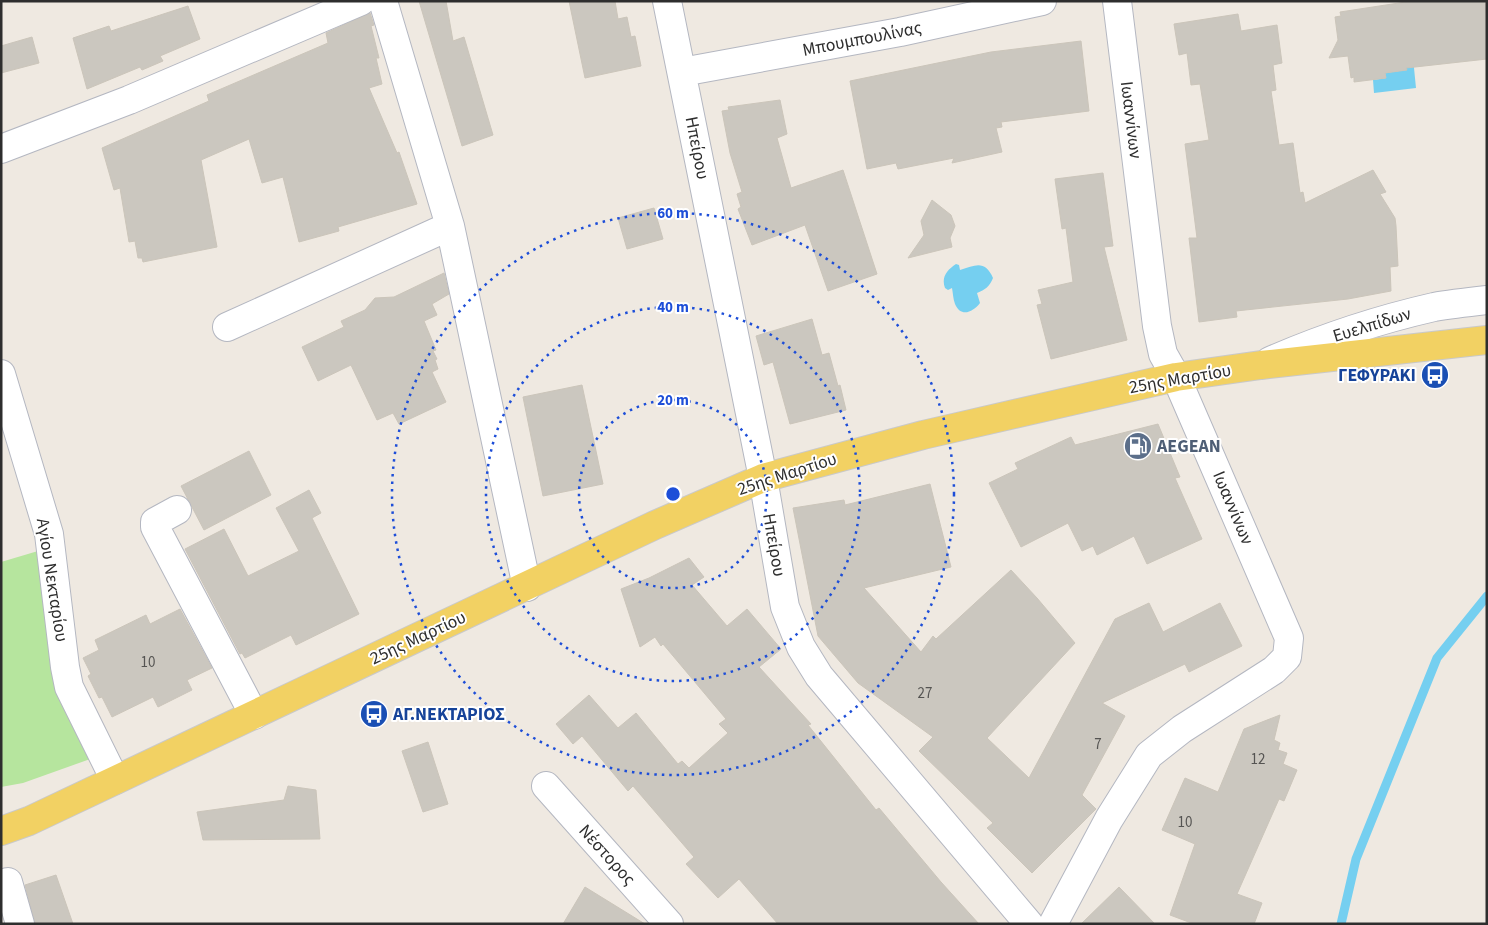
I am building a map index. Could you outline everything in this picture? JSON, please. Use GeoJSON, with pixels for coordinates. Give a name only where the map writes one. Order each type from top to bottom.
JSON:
{"type":"FeatureCollection","features":[{"type":"Feature","properties":{"kind":"main road","name":"25ης Μαρτίου"},"geometry":{"type":"LineString","coordinates":[[1,831],[29,821],[655,525],[763,478],[923,435],[1176,377],[1261,365],[1487,340]]}},
{"type":"Feature","properties":{"kind":"main road","name":"25ης Μαρτίου"},"geometry":{"type":"LineString","coordinates":[[1,841],[29,821]]}},
{"type":"Feature","properties":{"kind":"street"},"geometry":{"type":"LineString","coordinates":[[1,149],[129,100],[361,1]]}},
{"type":"Feature","properties":{"kind":"street"},"geometry":{"type":"LineString","coordinates":[[383,1],[450,226],[527,587]]}},
{"type":"Feature","properties":{"kind":"street","name":"Ηπείρου"},"geometry":{"type":"LineString","coordinates":[[666,1],[682,72],[763,478],[785,607],[801,647],[819,676],[1029,924]]}},
{"type":"Feature","properties":{"kind":"street","name":"Μπουμπουλίνας"},"geometry":{"type":"LineString","coordinates":[[682,72],[900,32],[1042,1]]}},
{"type":"Feature","properties":{"kind":"street","name":"Ιωαννίνων"},"geometry":{"type":"LineString","coordinates":[[1054,924],[1109,819],[1149,755],[1182,729],[1274,670],[1287,657],[1289,638],[1176,377],[1163,354],[1157,326],[1122,2]]}},
{"type":"Feature","properties":{"kind":"street"},"geometry":{"type":"LineString","coordinates":[[226,327],[450,226]]}},
{"type":"Feature","properties":{"kind":"street","name":"Ευελπίδων"},"geometry":{"type":"LineString","coordinates":[[1261,365],[1300,348],[1372,323],[1436,307],[1487,300]]}},
{"type":"Feature","properties":{"kind":"street","name":"Αγίου Νεκταρίου"},"geometry":{"type":"LineString","coordinates":[[1,374],[49,534],[64,667],[69,687],[115,780]]}},
{"type":"Feature","properties":{"kind":"street"},"geometry":{"type":"LineString","coordinates":[[177,510],[155,522],[155,527],[254,715]]}},
{"type":"Feature","properties":{"kind":"street","name":"Νέστορος"},"geometry":{"type":"LineString","coordinates":[[546,786],[668,924]]}},
{"type":"Feature","properties":{"kind":"street"},"geometry":{"type":"LineString","coordinates":[[8,882],[20,924]]}},
{"type":"Feature","properties":{"kind":"green space"},"geometry":{"type":"Polygon","coordinates":[[[38,551],[93,758],[23,783],[1,787],[1,562],[38,551]]]}},
{"type":"Feature","properties":{"kind":"water"},"geometry":{"type":"Polygon","coordinates":[[[1413,58],[1416,88],[1374,93],[1373,80],[1386,78],[1385,73],[1406,70],[1405,59],[1413,58]]]}},
{"type":"Feature","properties":{"kind":"water"},"geometry":{"type":"Polygon","coordinates":[[[956,264],[959,265],[960,270],[979,265],[983,266],[987,268],[993,278],[987,287],[977,293],[980,303],[971,311],[960,311],[954,302],[952,288],[948,290],[945,288],[944,280],[946,274],[956,264]]]}},
{"type":"Feature","properties":{"kind":"building"},"geometry":{"type":"Polygon","coordinates":[[[419,1],[446,1],[453,41],[464,37],[493,135],[462,146],[419,1]]]}},
{"type":"Feature","properties":{"kind":"building"},"geometry":{"type":"Polygon","coordinates":[[[569,1],[615,1],[618,19],[627,17],[631,37],[635,36],[641,66],[585,78],[569,1]]]}},
{"type":"Feature","properties":{"kind":"building"},"geometry":{"type":"Polygon","coordinates":[[[1412,1],[1485,1],[1487,59],[1406,68],[1407,70],[1385,73],[1386,78],[1354,82],[1354,77],[1351,78],[1348,56],[1329,58],[1338,40],[1335,17],[1341,16],[1340,12],[1412,1]]]}},
{"type":"Feature","properties":{"kind":"building"},"geometry":{"type":"Polygon","coordinates":[[[188,6],[200,39],[160,56],[163,61],[142,70],[140,67],[87,89],[73,38],[109,26],[111,31],[188,6]]]}},
{"type":"Feature","properties":{"kind":"building"},"geometry":{"type":"Polygon","coordinates":[[[370,13],[374,25],[371,26],[379,58],[376,58],[382,84],[369,88],[397,153],[399,152],[417,204],[338,227],[339,231],[299,242],[283,177],[262,183],[249,139],[201,160],[217,247],[143,262],[142,258],[138,258],[135,241],[129,242],[120,188],[114,190],[102,148],[209,101],[207,95],[328,43],[326,33],[370,13]]]}},
{"type":"Feature","properties":{"kind":"building"},"geometry":{"type":"Polygon","coordinates":[[[1238,14],[1241,31],[1277,25],[1282,63],[1273,65],[1276,90],[1271,91],[1279,145],[1293,143],[1300,193],[1303,192],[1305,203],[1373,170],[1386,192],[1380,194],[1395,218],[1396,226],[1398,266],[1390,267],[1391,291],[1348,299],[1236,311],[1237,317],[1199,322],[1189,238],[1197,238],[1185,144],[1209,140],[1200,84],[1191,85],[1187,53],[1179,55],[1174,24],[1238,14]]]}},
{"type":"Feature","properties":{"kind":"building"},"geometry":{"type":"Polygon","coordinates":[[[32,37],[39,63],[1,73],[1,46],[32,37]]]}},
{"type":"Feature","properties":{"kind":"building"},"geometry":{"type":"Polygon","coordinates":[[[1081,41],[1089,111],[1001,122],[1002,127],[996,128],[1002,152],[952,163],[954,158],[898,169],[896,163],[867,169],[850,81],[991,52],[1081,41]]]}},
{"type":"Feature","properties":{"kind":"building"},"geometry":{"type":"Polygon","coordinates":[[[780,100],[787,134],[777,138],[791,188],[843,170],[877,274],[828,291],[805,225],[752,245],[738,209],[741,207],[737,194],[742,192],[730,153],[722,111],[729,110],[728,107],[780,100]]]}},
{"type":"Feature","properties":{"kind":"building"},"geometry":{"type":"Polygon","coordinates":[[[1103,173],[1113,246],[1104,247],[1127,340],[1051,359],[1037,305],[1042,304],[1038,290],[1073,282],[1066,228],[1062,229],[1055,179],[1103,173]]]}},
{"type":"Feature","properties":{"kind":"building"},"geometry":{"type":"Polygon","coordinates":[[[932,200],[951,215],[955,226],[950,238],[952,247],[908,258],[924,235],[921,221],[932,200]]]}},
{"type":"Feature","properties":{"kind":"building"},"geometry":{"type":"Polygon","coordinates":[[[654,208],[663,239],[627,249],[618,218],[654,208]]]}},
{"type":"Feature","properties":{"kind":"building"},"geometry":{"type":"Polygon","coordinates":[[[444,273],[449,294],[432,304],[437,315],[424,321],[436,350],[433,351],[437,359],[435,360],[438,369],[432,372],[446,402],[399,424],[393,413],[377,420],[351,365],[318,381],[302,347],[344,327],[341,321],[365,310],[375,298],[394,297],[444,273]]]}},
{"type":"Feature","properties":{"kind":"building"},"geometry":{"type":"Polygon","coordinates":[[[812,319],[822,355],[829,353],[846,410],[790,424],[773,362],[764,365],[756,336],[812,319]]]}},
{"type":"Feature","properties":{"kind":"building"},"geometry":{"type":"Polygon","coordinates":[[[582,385],[603,484],[543,496],[523,397],[582,385]]]}},
{"type":"Feature","properties":{"kind":"building"},"geometry":{"type":"Polygon","coordinates":[[[1158,424],[1180,477],[1175,478],[1202,539],[1147,564],[1134,536],[1097,555],[1093,546],[1082,551],[1068,523],[1021,547],[989,483],[1018,469],[1015,463],[1071,437],[1075,445],[1158,424]]]}},
{"type":"Feature","properties":{"kind":"building"},"geometry":{"type":"Polygon","coordinates":[[[249,451],[271,495],[204,530],[181,486],[249,451]]]}},
{"type":"Feature","properties":{"kind":"building"},"geometry":{"type":"Polygon","coordinates":[[[930,484],[951,567],[864,588],[921,652],[933,636],[936,639],[1011,570],[1037,598],[1075,643],[987,738],[1029,778],[1115,619],[1149,603],[1163,632],[1220,603],[1242,646],[1189,672],[1185,664],[1102,703],[1125,716],[1082,795],[1096,809],[1032,873],[987,828],[993,823],[919,751],[933,737],[858,683],[818,636],[793,508],[844,500],[845,505],[930,484]]]}},
{"type":"Feature","properties":{"kind":"building"},"geometry":{"type":"Polygon","coordinates":[[[309,490],[321,513],[312,518],[359,614],[296,645],[291,635],[245,658],[242,653],[240,654],[185,549],[224,529],[248,576],[299,551],[276,508],[309,490]]]}},
{"type":"Feature","properties":{"kind":"building"},"geometry":{"type":"Polygon","coordinates":[[[689,558],[704,577],[692,585],[727,626],[747,609],[781,649],[759,667],[811,724],[808,725],[876,810],[879,808],[979,924],[778,924],[739,879],[718,898],[686,864],[694,857],[633,786],[628,791],[582,736],[573,744],[556,724],[589,695],[618,728],[636,713],[678,764],[682,761],[689,768],[728,733],[719,724],[726,719],[663,644],[661,646],[655,637],[640,647],[621,589],[649,578],[689,558]]]}},
{"type":"Feature","properties":{"kind":"building"},"geometry":{"type":"Polygon","coordinates":[[[180,609],[212,668],[187,680],[192,690],[158,707],[153,697],[112,717],[102,697],[99,698],[88,676],[91,674],[83,658],[99,650],[95,640],[146,615],[150,624],[180,609]]]}},
{"type":"Feature","properties":{"kind":"building"},"geometry":{"type":"Polygon","coordinates":[[[1280,715],[1274,740],[1280,743],[1278,750],[1287,753],[1283,764],[1297,770],[1284,801],[1279,799],[1237,894],[1262,903],[1254,924],[1194,924],[1170,915],[1195,844],[1162,830],[1185,778],[1218,792],[1244,729],[1280,715]]]}},
{"type":"Feature","properties":{"kind":"building"},"geometry":{"type":"Polygon","coordinates":[[[428,742],[448,804],[423,812],[402,751],[428,742]]]}},
{"type":"Feature","properties":{"kind":"building"},"geometry":{"type":"Polygon","coordinates":[[[288,786],[316,790],[320,839],[203,840],[197,812],[284,800],[288,786]]]}},
{"type":"Feature","properties":{"kind":"building"},"geometry":{"type":"Polygon","coordinates":[[[56,875],[73,924],[35,924],[25,885],[56,875]]]}},
{"type":"Feature","properties":{"kind":"building"},"geometry":{"type":"Polygon","coordinates":[[[585,887],[645,924],[563,924],[585,887]]]}},
{"type":"Feature","properties":{"kind":"building"},"geometry":{"type":"Polygon","coordinates":[[[1119,887],[1155,924],[1081,924],[1119,887]]]}},
{"type":"Feature","properties":{"kind":"waterway"},"geometry":{"type":"LineString","coordinates":[[1341,924],[1356,859],[1437,658],[1487,596]]}},
{"type":"Feature","properties":{"kind":"place","name":"ΓΕΦΥΡΑΚΙ"},"geometry":{"type":"Point","coordinates":[1435,375]}},
{"type":"Feature","properties":{"kind":"place","name":"AEGEAN"},"geometry":{"type":"Point","coordinates":[1138,446]}},
{"type":"Feature","properties":{"kind":"place","name":"ΑΓ.ΝΕΚΤΑΡΙΟΣ"},"geometry":{"type":"Point","coordinates":[374,714]}}]}
